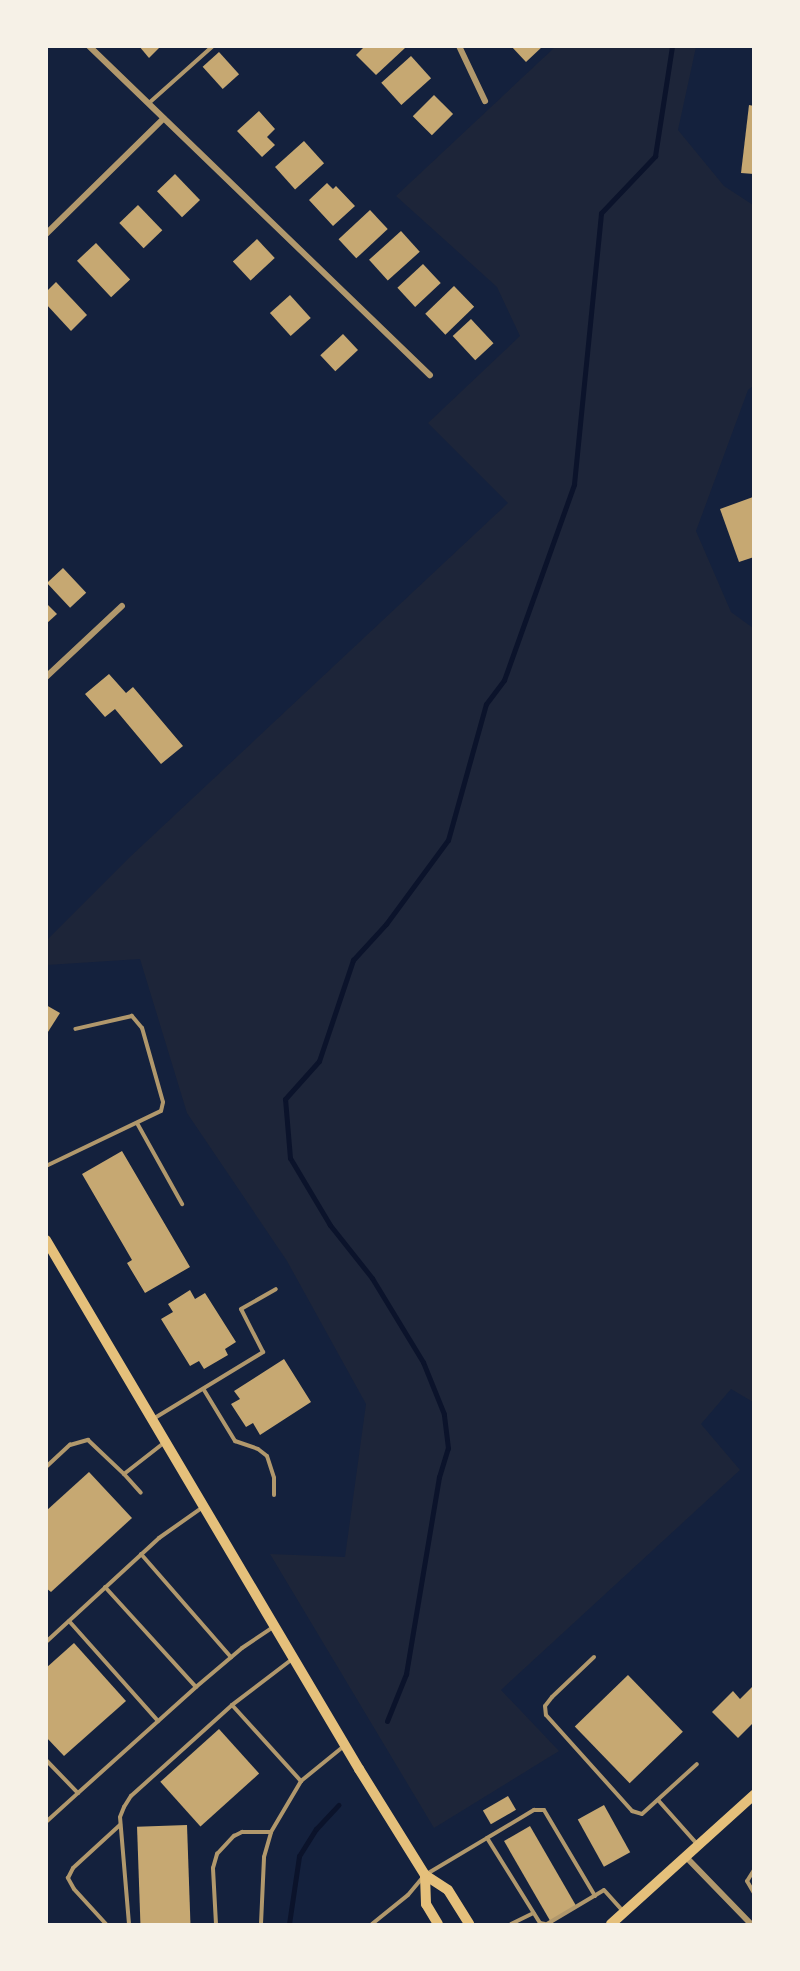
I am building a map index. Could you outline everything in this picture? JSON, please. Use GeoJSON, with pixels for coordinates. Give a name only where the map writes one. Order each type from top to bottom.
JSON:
{"type":"FeatureCollection","features":[{"type":"Feature","properties":{"kind":"main road"},"geometry":{"type":"LineString","coordinates":[[46,1240],[345,1746],[425,1875],[448,1890],[469,1924]]}},
{"type":"Feature","properties":{"kind":"main road"},"geometry":{"type":"LineString","coordinates":[[611,1924],[753,1795]]}},
{"type":"Feature","properties":{"kind":"main road"},"geometry":{"type":"LineString","coordinates":[[425,1875],[426,1904],[438,1924]]}},
{"type":"Feature","properties":{"kind":"street"},"geometry":{"type":"LineString","coordinates":[[89,46],[430,375]]}},
{"type":"Feature","properties":{"kind":"street"},"geometry":{"type":"LineString","coordinates":[[459,46],[485,101]]}},
{"type":"Feature","properties":{"kind":"street"},"geometry":{"type":"LineString","coordinates":[[46,234],[164,118]]}},
{"type":"Feature","properties":{"kind":"street"},"geometry":{"type":"LineString","coordinates":[[46,677],[122,606]]}},
{"type":"Feature","properties":{"kind":"street"},"geometry":{"type":"LineString","coordinates":[[686,1857],[751,1924]]}},
{"type":"Feature","properties":{"kind":"lane"},"geometry":{"type":"LineString","coordinates":[[149,103],[213,46]]}},
{"type":"Feature","properties":{"kind":"lane"},"geometry":{"type":"LineString","coordinates":[[46,1166],[161,1111],[163,1102],[142,1028],[132,1016],[75,1029]]}},
{"type":"Feature","properties":{"kind":"lane"},"geometry":{"type":"LineString","coordinates":[[137,1123],[182,1204]]}},
{"type":"Feature","properties":{"kind":"lane"},"geometry":{"type":"LineString","coordinates":[[152,1420],[263,1352],[241,1309],[276,1289]]}},
{"type":"Feature","properties":{"kind":"lane"},"geometry":{"type":"LineString","coordinates":[[204,1390],[235,1441],[258,1449],[267,1456],[274,1478],[274,1495]]}},
{"type":"Feature","properties":{"kind":"lane"},"geometry":{"type":"LineString","coordinates":[[46,1467],[70,1445],[88,1440],[141,1493]]}},
{"type":"Feature","properties":{"kind":"lane"},"geometry":{"type":"LineString","coordinates":[[124,1474],[165,1441]]}},
{"type":"Feature","properties":{"kind":"lane"},"geometry":{"type":"LineString","coordinates":[[46,1642],[141,1554],[204,1507]]}},
{"type":"Feature","properties":{"kind":"lane"},"geometry":{"type":"LineString","coordinates":[[141,1554],[231,1657]]}},
{"type":"Feature","properties":{"kind":"lane"},"geometry":{"type":"LineString","coordinates":[[105,1587],[196,1687]]}},
{"type":"Feature","properties":{"kind":"lane"},"geometry":{"type":"LineString","coordinates":[[69,1621],[158,1721]]}},
{"type":"Feature","properties":{"kind":"lane"},"geometry":{"type":"LineString","coordinates":[[46,1822],[196,1687],[231,1657],[274,1626]]}},
{"type":"Feature","properties":{"kind":"lane"},"geometry":{"type":"LineString","coordinates":[[594,1657],[552,1697],[545,1706],[546,1715],[632,1811],[642,1814],[697,1764]]}},
{"type":"Feature","properties":{"kind":"lane"},"geometry":{"type":"LineString","coordinates":[[129,1924],[120,1824],[124,1807],[131,1796],[232,1704],[294,1658]]}},
{"type":"Feature","properties":{"kind":"lane"},"geometry":{"type":"LineString","coordinates":[[232,1704],[301,1781]]}},
{"type":"Feature","properties":{"kind":"lane"},"geometry":{"type":"LineString","coordinates":[[261,1924],[264,1857],[271,1832],[301,1781],[345,1746]]}},
{"type":"Feature","properties":{"kind":"lane"},"geometry":{"type":"LineString","coordinates":[[46,1760],[78,1793]]}},
{"type":"Feature","properties":{"kind":"lane"},"geometry":{"type":"LineString","coordinates":[[658,1800],[699,1845]]}},
{"type":"Feature","properties":{"kind":"lane"},"geometry":{"type":"LineString","coordinates":[[372,1924],[405,1898],[425,1875],[534,1810],[544,1810],[594,1896]]}},
{"type":"Feature","properties":{"kind":"lane"},"geometry":{"type":"LineString","coordinates":[[106,1924],[74,1889],[68,1878],[73,1868],[120,1824]]}},
{"type":"Feature","properties":{"kind":"lane"},"geometry":{"type":"LineString","coordinates":[[216,1924],[213,1868],[217,1854],[234,1836],[243,1832],[271,1832]]}},
{"type":"Feature","properties":{"kind":"lane"},"geometry":{"type":"LineString","coordinates":[[487,1838],[540,1923],[546,1924],[604,1890],[625,1912]]}},
{"type":"Feature","properties":{"kind":"lane"},"geometry":{"type":"LineString","coordinates":[[753,1870],[747,1881],[753,1893]]}},
{"type":"Feature","properties":{"kind":"lane"},"geometry":{"type":"LineString","coordinates":[[512,1924],[534,1913]]}},
{"type":"Feature","properties":{"kind":"shaded area"},"geometry":{"type":"Polygon","coordinates":[[[555,47],[696,47],[678,130],[724,186],[753,205],[753,386],[748,390],[696,531],[731,612],[753,628],[753,1402],[731,1389],[701,1424],[740,1470],[501,1690],[559,1751],[434,1828],[270,1554],[345,1557],[366,1404],[287,1261],[187,1113],[140,959],[47,965],[47,940],[131,856],[508,503],[428,423],[520,336],[497,287],[396,196],[555,47]]]}},
{"type":"Feature","properties":{"kind":"building"},"geometry":{"type":"Polygon","coordinates":[[[139,46],[161,46],[149,58],[139,46]]]}},
{"type":"Feature","properties":{"kind":"building"},"geometry":{"type":"Polygon","coordinates":[[[365,46],[404,46],[405,48],[376,75],[356,55],[365,46]]]}},
{"type":"Feature","properties":{"kind":"building"},"geometry":{"type":"Polygon","coordinates":[[[511,46],[543,46],[526,62],[511,46]]]}},
{"type":"Feature","properties":{"kind":"building"},"geometry":{"type":"Polygon","coordinates":[[[219,52],[239,74],[223,89],[203,67],[219,52]]]}},
{"type":"Feature","properties":{"kind":"building"},"geometry":{"type":"Polygon","coordinates":[[[411,56],[431,78],[401,105],[381,83],[411,56]]]}},
{"type":"Feature","properties":{"kind":"building"},"geometry":{"type":"Polygon","coordinates":[[[434,95],[453,114],[432,135],[413,116],[434,95]]]}},
{"type":"Feature","properties":{"kind":"building"},"geometry":{"type":"Polygon","coordinates":[[[749,105],[754,106],[754,174],[741,173],[749,105]]]}},
{"type":"Feature","properties":{"kind":"building"},"geometry":{"type":"Polygon","coordinates":[[[259,111],[275,129],[267,137],[275,145],[262,157],[237,131],[259,111]]]}},
{"type":"Feature","properties":{"kind":"building"},"geometry":{"type":"Polygon","coordinates":[[[304,141],[324,163],[295,189],[275,167],[304,141]]]}},
{"type":"Feature","properties":{"kind":"building"},"geometry":{"type":"Polygon","coordinates":[[[175,174],[200,200],[182,217],[157,191],[175,174]]]}},
{"type":"Feature","properties":{"kind":"building"},"geometry":{"type":"Polygon","coordinates":[[[327,183],[333,189],[336,186],[355,206],[333,226],[309,200],[327,183]]]}},
{"type":"Feature","properties":{"kind":"building"},"geometry":{"type":"Polygon","coordinates":[[[138,205],[162,230],[144,248],[119,223],[138,205]]]}},
{"type":"Feature","properties":{"kind":"building"},"geometry":{"type":"Polygon","coordinates":[[[370,210],[388,229],[356,258],[339,239],[370,210]]]}},
{"type":"Feature","properties":{"kind":"building"},"geometry":{"type":"Polygon","coordinates":[[[401,231],[420,252],[388,281],[369,260],[401,231]]]}},
{"type":"Feature","properties":{"kind":"building"},"geometry":{"type":"Polygon","coordinates":[[[257,239],[275,258],[251,281],[233,262],[257,239]]]}},
{"type":"Feature","properties":{"kind":"building"},"geometry":{"type":"Polygon","coordinates":[[[96,243],[130,280],[111,297],[77,261],[96,243]]]}},
{"type":"Feature","properties":{"kind":"building"},"geometry":{"type":"Polygon","coordinates":[[[423,264],[441,283],[415,307],[397,288],[423,264]]]}},
{"type":"Feature","properties":{"kind":"building"},"geometry":{"type":"Polygon","coordinates":[[[56,282],[87,315],[71,331],[46,304],[46,292],[56,282]]]}},
{"type":"Feature","properties":{"kind":"building"},"geometry":{"type":"Polygon","coordinates":[[[454,286],[474,307],[445,335],[425,314],[454,286]]]}},
{"type":"Feature","properties":{"kind":"building"},"geometry":{"type":"Polygon","coordinates":[[[290,295],[311,318],[291,336],[270,313],[290,295]]]}},
{"type":"Feature","properties":{"kind":"building"},"geometry":{"type":"Polygon","coordinates":[[[471,319],[494,343],[475,360],[453,336],[471,319]]]}},
{"type":"Feature","properties":{"kind":"building"},"geometry":{"type":"Polygon","coordinates":[[[343,334],[358,350],[335,371],[320,355],[343,334]]]}},
{"type":"Feature","properties":{"kind":"building"},"geometry":{"type":"Polygon","coordinates":[[[753,497],[754,557],[739,562],[720,509],[753,497]]]}},
{"type":"Feature","properties":{"kind":"building"},"geometry":{"type":"Polygon","coordinates":[[[63,568],[86,593],[70,608],[47,583],[63,568]]]}},
{"type":"Feature","properties":{"kind":"building"},"geometry":{"type":"Polygon","coordinates":[[[46,603],[57,614],[46,624],[46,603]]]}},
{"type":"Feature","properties":{"kind":"building"},"geometry":{"type":"Polygon","coordinates":[[[109,674],[126,693],[133,687],[183,746],[161,764],[115,709],[105,717],[85,694],[109,674]]]}},
{"type":"Feature","properties":{"kind":"building"},"geometry":{"type":"Polygon","coordinates":[[[46,1005],[60,1013],[46,1035],[46,1005]]]}},
{"type":"Feature","properties":{"kind":"building"},"geometry":{"type":"Polygon","coordinates":[[[122,1151],[190,1267],[145,1293],[127,1263],[132,1260],[82,1174],[122,1151]]]}},
{"type":"Feature","properties":{"kind":"building"},"geometry":{"type":"Polygon","coordinates":[[[190,1290],[195,1299],[205,1293],[236,1342],[225,1349],[228,1355],[204,1369],[199,1361],[190,1366],[161,1319],[173,1312],[168,1304],[190,1290]]]}},
{"type":"Feature","properties":{"kind":"building"},"geometry":{"type":"Polygon","coordinates":[[[284,1359],[311,1402],[260,1435],[253,1423],[246,1427],[231,1404],[240,1399],[234,1391],[284,1359]]]}},
{"type":"Feature","properties":{"kind":"building"},"geometry":{"type":"Polygon","coordinates":[[[89,1472],[132,1518],[51,1592],[46,1588],[46,1511],[89,1472]]]}},
{"type":"Feature","properties":{"kind":"building"},"geometry":{"type":"Polygon","coordinates":[[[74,1643],[126,1701],[64,1756],[46,1737],[46,1668],[74,1643]]]}},
{"type":"Feature","properties":{"kind":"building"},"geometry":{"type":"Polygon","coordinates":[[[628,1675],[683,1732],[630,1783],[575,1726],[628,1675]]]}},
{"type":"Feature","properties":{"kind":"building"},"geometry":{"type":"Polygon","coordinates":[[[754,1685],[754,1722],[738,1738],[712,1712],[733,1691],[740,1699],[754,1685]]]}},
{"type":"Feature","properties":{"kind":"building"},"geometry":{"type":"Polygon","coordinates":[[[219,1729],[259,1774],[200,1826],[160,1782],[219,1729]]]}},
{"type":"Feature","properties":{"kind":"building"},"geometry":{"type":"Polygon","coordinates":[[[508,1796],[516,1810],[491,1824],[483,1810],[508,1796]]]}},
{"type":"Feature","properties":{"kind":"building"},"geometry":{"type":"Polygon","coordinates":[[[604,1805],[630,1852],[604,1867],[578,1820],[604,1805]]]}},
{"type":"Feature","properties":{"kind":"building"},"geometry":{"type":"Polygon","coordinates":[[[187,1825],[190,1924],[140,1924],[137,1827],[187,1825]]]}},
{"type":"Feature","properties":{"kind":"building"},"geometry":{"type":"Polygon","coordinates":[[[530,1826],[576,1907],[551,1922],[504,1841],[530,1826]]]}},
{"type":"Feature","properties":{"kind":"waterway"},"geometry":{"type":"LineString","coordinates":[[387,1721],[406,1674],[439,1477],[448,1448],[444,1414],[423,1362],[372,1278],[330,1225],[290,1158],[285,1099],[319,1061],[353,960],[386,924],[448,840],[486,704],[504,680],[574,484],[601,213],[655,156],[672,46]]}},
{"type":"Feature","properties":{"kind":"waterway"},"geometry":{"type":"LineString","coordinates":[[289,1924],[299,1856],[316,1829],[338,1805]]}}]}
